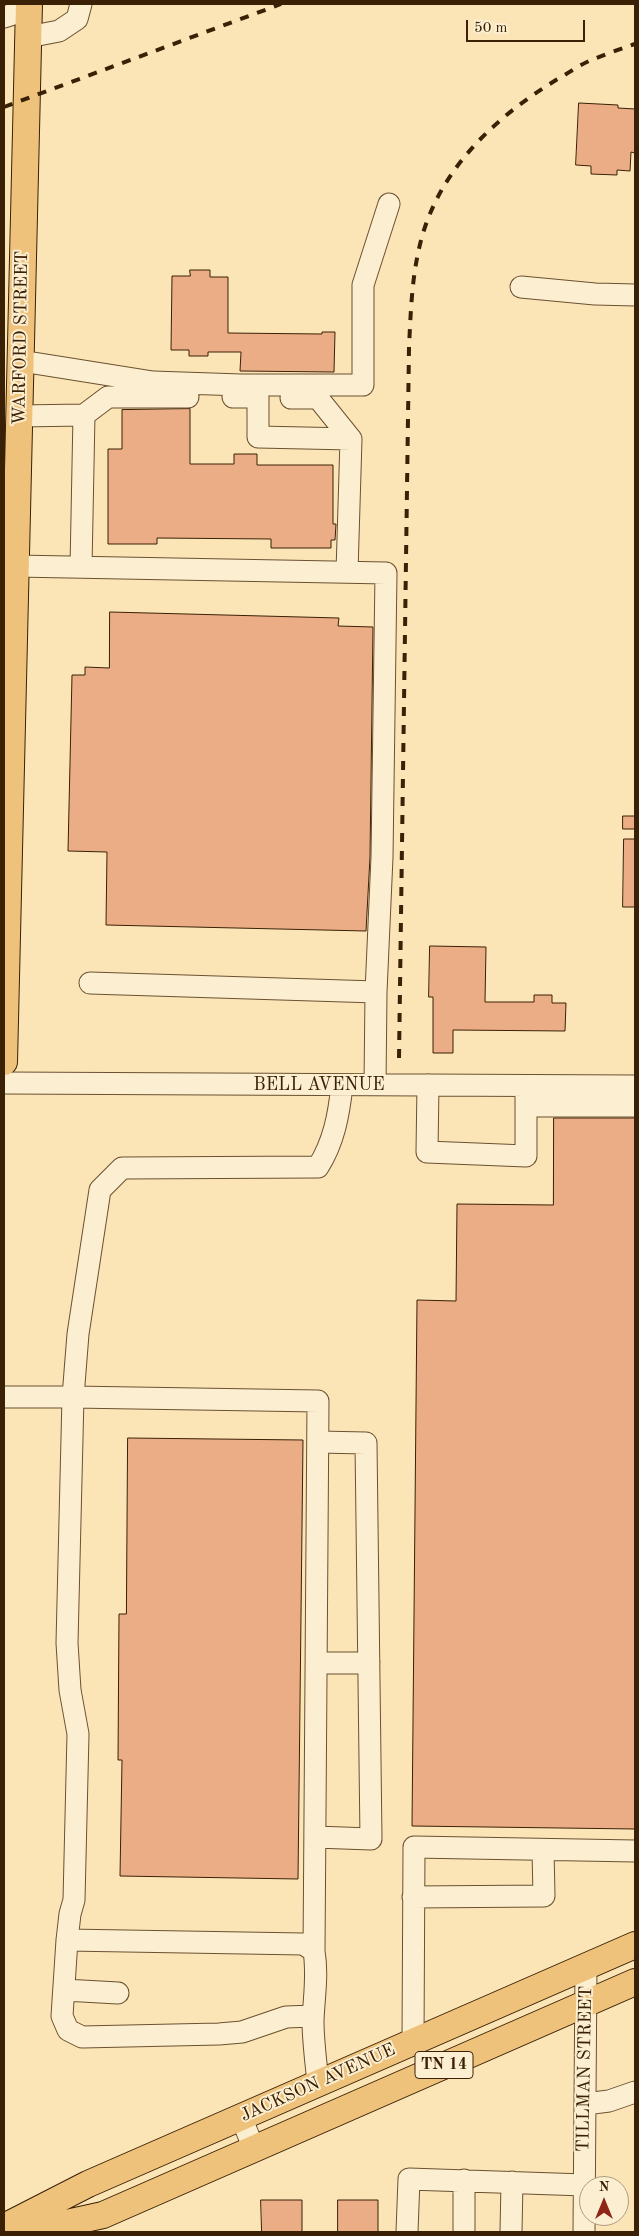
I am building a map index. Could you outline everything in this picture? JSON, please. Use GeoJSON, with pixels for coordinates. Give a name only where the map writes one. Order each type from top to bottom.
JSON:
{"type":"FeatureCollection","features":[{"type":"Feature","properties":{"kind":"main road","name":"WARFORD STREET"},"geometry":{"type":"LineString","coordinates":[[4,1062],[8,712],[16,566],[29,6]]}},
{"type":"Feature","properties":{"kind":"main road","name":"JACKSON AVENUE"},"geometry":{"type":"LineString","coordinates":[[4,2227],[88,2184],[635,1945]]}},
{"type":"Feature","properties":{"kind":"main road","name":"JACKSON AVENUE"},"geometry":{"type":"LineString","coordinates":[[26,2232],[103,2215],[635,1982]]}},
{"type":"Feature","properties":{"kind":"street"},"geometry":{"type":"LineString","coordinates":[[28,37],[59,31],[77,19],[81,4]]}},
{"type":"Feature","properties":{"kind":"street"},"geometry":{"type":"LineString","coordinates":[[4,17],[29,6]]}},
{"type":"Feature","properties":{"kind":"street"},"geometry":{"type":"LineString","coordinates":[[20,361],[153,382],[241,385],[362,384],[363,285],[388,204]]}},
{"type":"Feature","properties":{"kind":"street"},"geometry":{"type":"LineString","coordinates":[[521,287],[595,294],[635,295]]}},
{"type":"Feature","properties":{"kind":"street"},"geometry":{"type":"LineString","coordinates":[[19,416],[84,415],[108,397],[318,398],[351,439],[347,572]]}},
{"type":"Feature","properties":{"kind":"street"},"geometry":{"type":"LineString","coordinates":[[258,397],[258,437],[351,439]]}},
{"type":"Feature","properties":{"kind":"street"},"geometry":{"type":"LineString","coordinates":[[81,567],[84,415]]}},
{"type":"Feature","properties":{"kind":"street"},"geometry":{"type":"LineString","coordinates":[[16,566],[386,573],[382,857],[376,992],[375,1085]]}},
{"type":"Feature","properties":{"kind":"street"},"geometry":{"type":"LineString","coordinates":[[90,983],[376,992]]}},
{"type":"Feature","properties":{"kind":"street","name":"BELL AVENUE"},"geometry":{"type":"LineString","coordinates":[[4,1083],[428,1085],[526,1096],[635,1086]]}},
{"type":"Feature","properties":{"kind":"street"},"geometry":{"type":"LineString","coordinates":[[314,2016],[286,2017],[242,2032],[219,2034],[82,2036],[68,2030],[62,2016],[70,1914],[74,1900],[78,1734],[70,1690],[67,1644],[73,1397],[78,1334],[100,1190],[122,1168],[318,1167],[330,1149],[340,1108],[342,1085]]}},
{"type":"Feature","properties":{"kind":"street"},"geometry":{"type":"LineString","coordinates":[[428,1085],[427,1152],[526,1156],[526,1096],[635,1106]]}},
{"type":"Feature","properties":{"kind":"street"},"geometry":{"type":"LineString","coordinates":[[4,1397],[318,1401],[314,1951],[317,1976],[314,2016],[318,2083]]}},
{"type":"Feature","properties":{"kind":"street"},"geometry":{"type":"LineString","coordinates":[[315,1837],[371,1839],[366,1443],[318,1442]]}},
{"type":"Feature","properties":{"kind":"street"},"geometry":{"type":"LineString","coordinates":[[317,1663],[369,1663]]}},
{"type":"Feature","properties":{"kind":"street"},"geometry":{"type":"LineString","coordinates":[[413,2041],[414,1847],[635,1851]]}},
{"type":"Feature","properties":{"kind":"street"},"geometry":{"type":"LineString","coordinates":[[413,1897],[544,1896],[543,1850]]}},
{"type":"Feature","properties":{"kind":"street"},"geometry":{"type":"LineString","coordinates":[[68,1940],[303,1944],[314,1951]]}},
{"type":"Feature","properties":{"kind":"street","name":"TILLMAN STREET"},"geometry":{"type":"LineString","coordinates":[[584,2176],[586,1966]]}},
{"type":"Feature","properties":{"kind":"street"},"geometry":{"type":"LineString","coordinates":[[64,1990],[118,1993]]}},
{"type":"Feature","properties":{"kind":"street"},"geometry":{"type":"LineString","coordinates":[[585,2104],[609,2101],[635,2092]]}},
{"type":"Feature","properties":{"kind":"street"},"geometry":{"type":"LineString","coordinates":[[241,2117],[254,2149]]}},
{"type":"Feature","properties":{"kind":"street"},"geometry":{"type":"LineString","coordinates":[[407,2232],[409,2179],[579,2185]]}},
{"type":"Feature","properties":{"kind":"street"},"geometry":{"type":"LineString","coordinates":[[464,2180],[464,2232]]}},
{"type":"Feature","properties":{"kind":"street"},"geometry":{"type":"LineString","coordinates":[[511,2232],[512,2182]]}},
{"type":"Feature","properties":{"kind":"building"},"geometry":{"type":"Polygon","coordinates":[[[579,103],[618,105],[618,108],[635,109],[635,153],[631,152],[630,171],[617,170],[617,175],[591,174],[591,166],[576,165],[579,103]]]}},
{"type":"Feature","properties":{"kind":"building"},"geometry":{"type":"Polygon","coordinates":[[[190,270],[210,270],[210,277],[228,277],[228,333],[322,334],[322,332],[335,332],[334,372],[240,371],[241,352],[208,352],[208,356],[189,356],[189,350],[171,350],[172,276],[190,276],[190,270]]]}},
{"type":"Feature","properties":{"kind":"building"},"geometry":{"type":"Polygon","coordinates":[[[190,409],[190,464],[234,464],[234,454],[257,454],[257,465],[333,465],[333,524],[336,524],[335,540],[331,540],[331,548],[271,548],[271,539],[157,538],[157,544],[108,544],[108,449],[122,449],[122,410],[190,409]]]}},
{"type":"Feature","properties":{"kind":"building"},"geometry":{"type":"Polygon","coordinates":[[[110,612],[339,618],[338,626],[373,627],[370,857],[366,931],[106,925],[107,852],[68,851],[72,675],[85,675],[85,667],[109,668],[110,612]]]}},
{"type":"Feature","properties":{"kind":"building"},"geometry":{"type":"Polygon","coordinates":[[[623,816],[635,816],[635,829],[623,829],[623,816]]]}},
{"type":"Feature","properties":{"kind":"building"},"geometry":{"type":"Polygon","coordinates":[[[624,839],[635,839],[635,907],[623,907],[624,839]]]}},
{"type":"Feature","properties":{"kind":"building"},"geometry":{"type":"Polygon","coordinates":[[[430,946],[486,947],[485,1002],[534,1002],[534,995],[552,995],[552,1003],[566,1003],[565,1031],[453,1030],[453,1053],[433,1053],[433,997],[429,997],[430,946]]]}},
{"type":"Feature","properties":{"kind":"building"},"geometry":{"type":"Polygon","coordinates":[[[554,1118],[635,1118],[635,1829],[412,1826],[417,1300],[456,1301],[457,1204],[553,1205],[554,1118]]]}},
{"type":"Feature","properties":{"kind":"building"},"geometry":{"type":"Polygon","coordinates":[[[128,1438],[303,1440],[298,1879],[120,1876],[122,1760],[118,1760],[119,1614],[126,1614],[128,1438]]]}},
{"type":"Feature","properties":{"kind":"building"},"geometry":{"type":"Polygon","coordinates":[[[261,2200],[302,2200],[302,2232],[262,2232],[261,2200]]]}},
{"type":"Feature","properties":{"kind":"building"},"geometry":{"type":"Polygon","coordinates":[[[338,2200],[378,2200],[378,2232],[338,2232],[338,2200]]]}},
{"type":"Feature","properties":{"kind":"railway"},"geometry":{"type":"LineString","coordinates":[[4,107],[281,4]]}},
{"type":"Feature","properties":{"kind":"railway"},"geometry":{"type":"LineString","coordinates":[[399,1058],[409,347],[417,257],[425,227],[435,203],[461,161],[477,142],[515,109],[556,80],[581,65],[635,44]]}}]}
